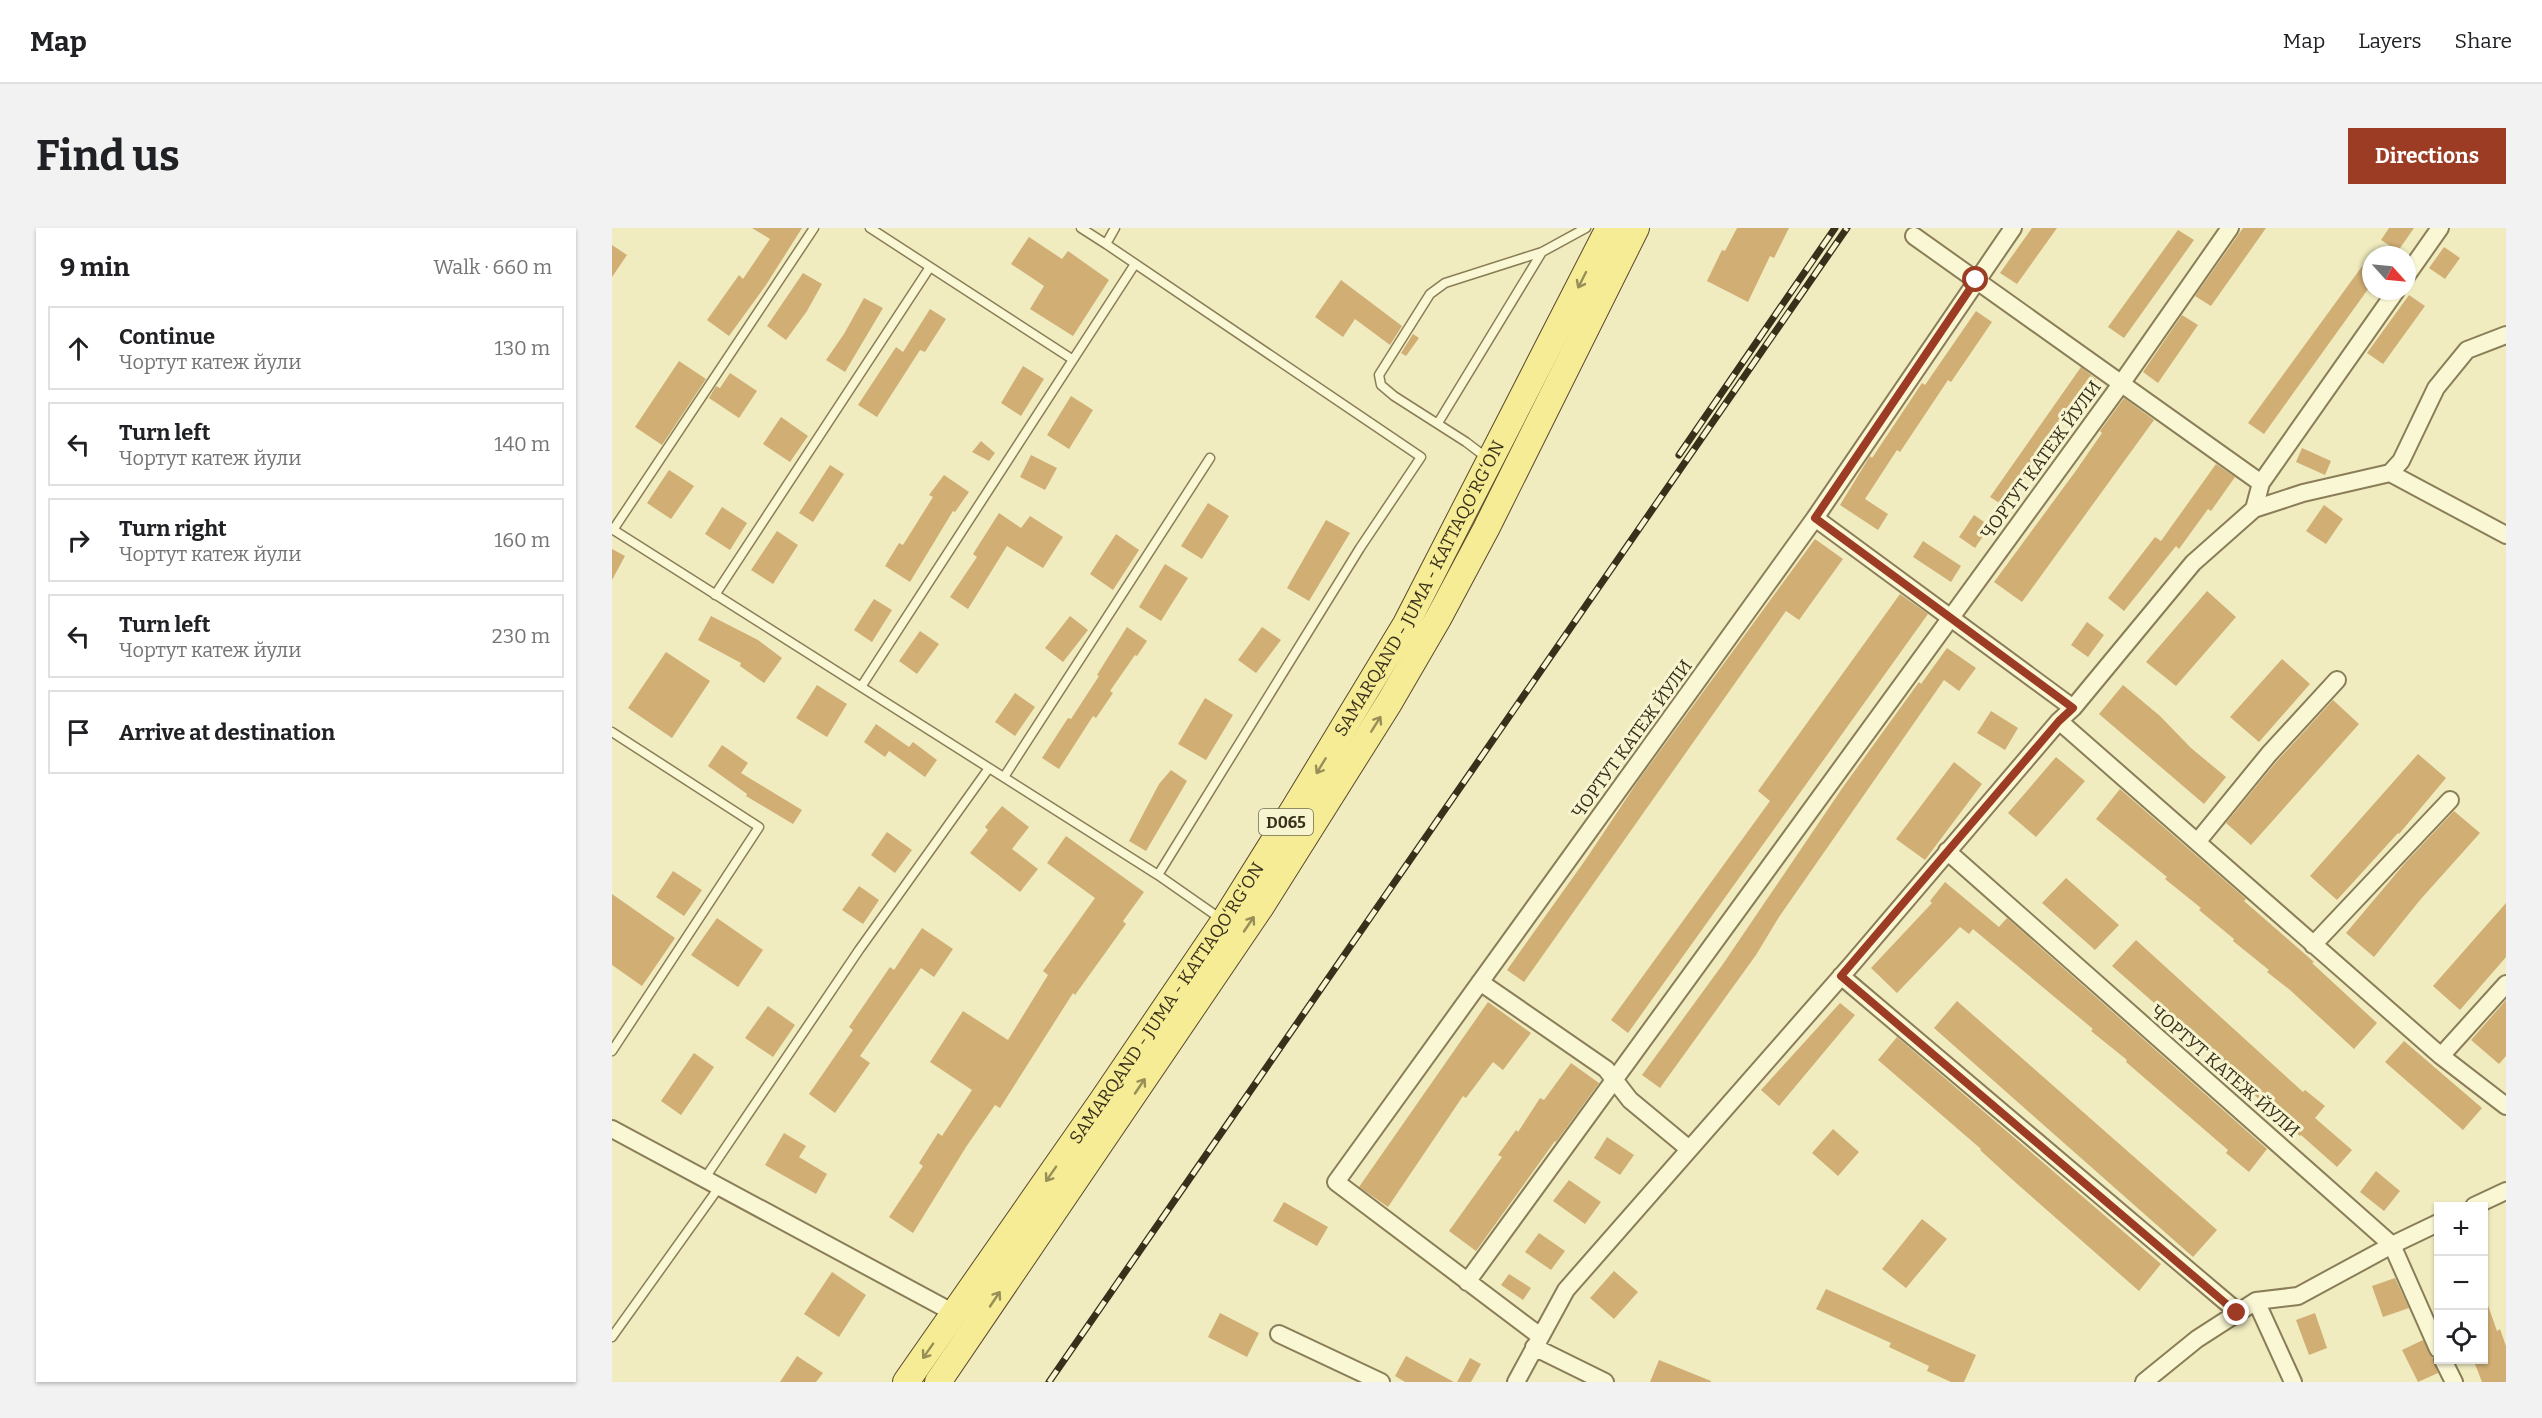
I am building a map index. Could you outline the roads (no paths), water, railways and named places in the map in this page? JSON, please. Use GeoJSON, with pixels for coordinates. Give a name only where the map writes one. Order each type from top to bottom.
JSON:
{"type":"FeatureCollection","features":[{"type":"Feature","properties":{"kind":"main road","name":"SAMARQAND - JUMA - KATTAQO‘RG‘ON"},"geometry":{"type":"LineString","coordinates":[[938,1382],[1112,1108],[1406,624],[1609,228]]}},
{"type":"Feature","properties":{"kind":"main road","name":"SAMARQAND - JUMA - KATTAQO‘RG‘ON"},"geometry":{"type":"LineString","coordinates":[[906,1382],[954,1312],[1112,1108],[1260,908],[1389,703],[1434,626],[1513,475],[1636,228]]}},
{"type":"Feature","properties":{"kind":"street","name":"ЧОРТУТ КАТЕЖ ЙУЛИ"},"geometry":{"type":"LineString","coordinates":[[1605,1382],[1537,1342],[1467,1282],[1336,1182],[1815,518],[2013,228]]}},
{"type":"Feature","properties":{"kind":"street","name":"ЧОРТУТ КАТЕЖ ЙУЛИ"},"geometry":{"type":"LineString","coordinates":[[1467,1282],[2121,384],[2230,228]]}},
{"type":"Feature","properties":{"kind":"street"},"geometry":{"type":"LineString","coordinates":[[2416,262],[2440,228]]}},
{"type":"Feature","properties":{"kind":"street","name":"ЧОРТУТ КАТЕЖ ЙУЛИ"},"geometry":{"type":"LineString","coordinates":[[1914,236],[2261,483]]}},
{"type":"Feature","properties":{"kind":"street"},"geometry":{"type":"LineString","coordinates":[[2254,509],[2261,483],[2390,300]]}},
{"type":"Feature","properties":{"kind":"street"},"geometry":{"type":"LineString","coordinates":[[1516,1382],[1566,1290],[1841,976],[2059,721],[2073,708],[2193,563],[2254,509],[2303,493],[2390,473],[2401,462],[2436,388],[2467,350],[2506,335]]}},
{"type":"Feature","properties":{"kind":"street"},"geometry":{"type":"LineString","coordinates":[[2390,473],[2506,535]]}},
{"type":"Feature","properties":{"kind":"street"},"geometry":{"type":"LineString","coordinates":[[1815,518],[2073,708]]}},
{"type":"Feature","properties":{"kind":"street"},"geometry":{"type":"LineString","coordinates":[[2198,841],[2269,754],[2337,680]]}},
{"type":"Feature","properties":{"kind":"street"},"geometry":{"type":"LineString","coordinates":[[2059,721],[2441,1056],[2506,1106]]}},
{"type":"Feature","properties":{"kind":"street"},"geometry":{"type":"LineString","coordinates":[[2313,945],[2450,800]]}},
{"type":"Feature","properties":{"kind":"street","name":"ЧОРТУТ КАТЕЖ ЙУЛИ"},"geometry":{"type":"LineString","coordinates":[[1947,851],[2392,1245],[2434,1338]]}},
{"type":"Feature","properties":{"kind":"street"},"geometry":{"type":"LineString","coordinates":[[1841,976],[2237,1313]]}},
{"type":"Feature","properties":{"kind":"street"},"geometry":{"type":"LineString","coordinates":[[1480,982],[1606,1070],[1630,1100],[1689,1149]]}},
{"type":"Feature","properties":{"kind":"street"},"geometry":{"type":"LineString","coordinates":[[2441,1056],[2506,984]]}},
{"type":"Feature","properties":{"kind":"street"},"geometry":{"type":"LineString","coordinates":[[612,1129],[954,1312]]}},
{"type":"Feature","properties":{"kind":"street"},"geometry":{"type":"LineString","coordinates":[[2483,1202],[2506,1191]]}},
{"type":"Feature","properties":{"kind":"street"},"geometry":{"type":"LineString","coordinates":[[2144,1382],[2197,1339],[2256,1301],[2298,1296],[2392,1245],[2434,1225]]}},
{"type":"Feature","properties":{"kind":"street"},"geometry":{"type":"LineString","coordinates":[[2256,1301],[2293,1382]]}},
{"type":"Feature","properties":{"kind":"street"},"geometry":{"type":"LineString","coordinates":[[1279,1334],[1381,1382]]}},
{"type":"Feature","properties":{"kind":"street"},"geometry":{"type":"LineString","coordinates":[[2445,1364],[2454,1382]]}},
{"type":"Feature","properties":{"kind":"lane"},"geometry":{"type":"LineString","coordinates":[[814,228],[612,530],[1158,875],[1224,921]]}},
{"type":"Feature","properties":{"kind":"lane"},"geometry":{"type":"LineString","coordinates":[[870,228],[1072,359]]}},
{"type":"Feature","properties":{"kind":"lane"},"geometry":{"type":"LineString","coordinates":[[1081,228],[1421,457],[1360,548],[1158,875]]}},
{"type":"Feature","properties":{"kind":"lane"},"geometry":{"type":"LineString","coordinates":[[1106,244],[1115,228]]}},
{"type":"Feature","properties":{"kind":"lane"},"geometry":{"type":"LineString","coordinates":[[1490,460],[1381,386],[1379,375],[1430,294],[1445,283],[1542,252],[1586,228]]}},
{"type":"Feature","properties":{"kind":"lane"},"geometry":{"type":"LineString","coordinates":[[1438,423],[1542,252]]}},
{"type":"Feature","properties":{"kind":"lane"},"geometry":{"type":"LineString","coordinates":[[861,687],[1135,264]]}},
{"type":"Feature","properties":{"kind":"lane"},"geometry":{"type":"LineString","coordinates":[[716,595],[930,267]]}},
{"type":"Feature","properties":{"kind":"lane"},"geometry":{"type":"LineString","coordinates":[[1004,777],[1210,458]]}},
{"type":"Feature","properties":{"kind":"lane"},"geometry":{"type":"LineString","coordinates":[[612,732],[759,827],[612,1051]]}},
{"type":"Feature","properties":{"kind":"lane"},"geometry":{"type":"LineString","coordinates":[[705,1178],[859,950],[989,768]]}},
{"type":"Feature","properties":{"kind":"lane"},"geometry":{"type":"LineString","coordinates":[[612,1337],[721,1186]]}},
{"type":"Feature","properties":{"kind":"railway"},"geometry":{"type":"LineString","coordinates":[[1679,455],[1835,228]]}},
{"type":"Feature","properties":{"kind":"railway"},"geometry":{"type":"LineString","coordinates":[[1049,1382],[1847,228]]}}]}
